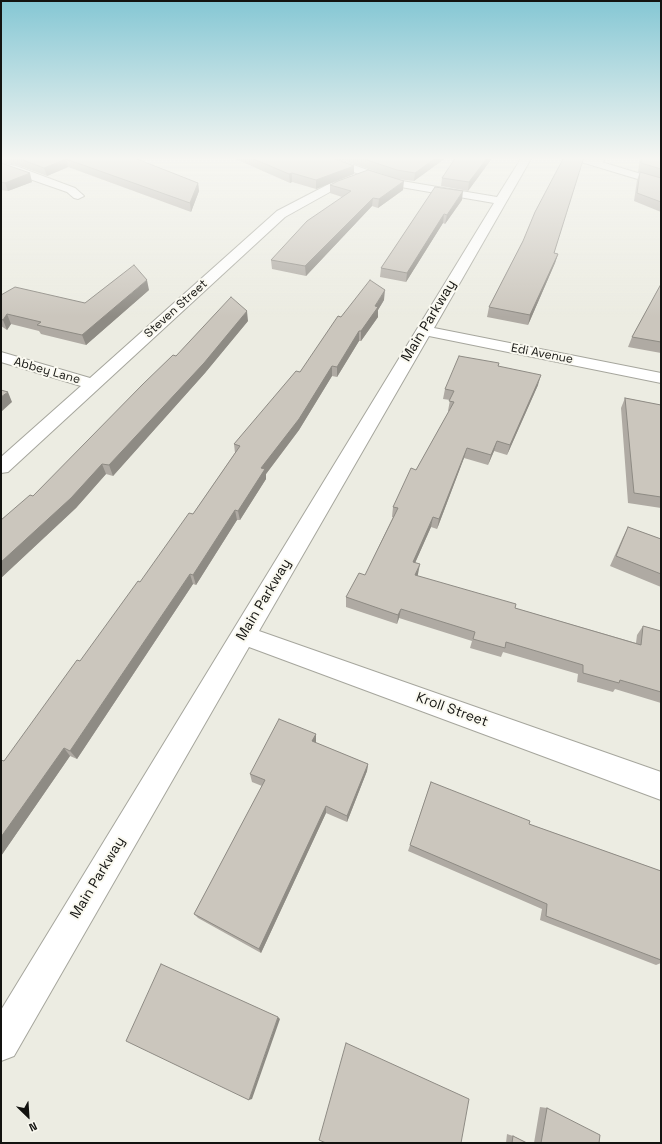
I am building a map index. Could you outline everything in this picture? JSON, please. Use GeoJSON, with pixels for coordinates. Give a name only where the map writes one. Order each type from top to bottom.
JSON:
{"type":"FeatureCollection","features":[{"type":"Feature","properties":{"kind":"street","name":"Steven Street"},"geometry":{"type":"LineString","coordinates":[[1,467],[281,214],[287,210]]}},
{"type":"Feature","properties":{"kind":"street","name":"Main Parkway"},"geometry":{"type":"LineString","coordinates":[[1,1043],[494,210]]}},
{"type":"Feature","properties":{"kind":"street","name":"Edi Avenue"},"geometry":{"type":"LineString","coordinates":[[424,330],[661,378]]}},
{"type":"Feature","properties":{"kind":"street","name":"Abbey Lane"},"geometry":{"type":"LineString","coordinates":[[1,357],[93,384]]}},
{"type":"Feature","properties":{"kind":"street","name":"Kroll Street"},"geometry":{"type":"LineString","coordinates":[[243,635],[661,786]]}},
{"type":"Feature","properties":{"kind":"building"},"geometry":{"type":"Polygon","coordinates":[[[323,210],[361,210],[305,266],[271,260],[307,221],[323,210]]]}},
{"type":"Feature","properties":{"kind":"building"},"geometry":{"type":"Polygon","coordinates":[[[419,210],[450,210],[447,215],[444,214],[407,273],[381,268],[419,210]]]}},
{"type":"Feature","properties":{"kind":"building"},"geometry":{"type":"Polygon","coordinates":[[[536,210],[567,210],[554,253],[558,254],[530,315],[489,307],[523,241],[536,210]]]}},
{"type":"Feature","properties":{"kind":"building"},"geometry":{"type":"Polygon","coordinates":[[[134,265],[147,280],[82,335],[37,325],[41,322],[7,314],[3,320],[1,319],[1,295],[15,287],[85,303],[134,265]]]}},
{"type":"Feature","properties":{"kind":"building"},"geometry":{"type":"Polygon","coordinates":[[[370,280],[385,290],[375,306],[378,307],[361,331],[359,331],[337,367],[332,366],[299,419],[261,468],[265,469],[238,511],[235,510],[193,575],[190,574],[70,751],[64,748],[1,837],[1,760],[4,761],[77,660],[80,661],[138,581],[140,582],[189,513],[193,514],[240,446],[234,444],[296,371],[300,372],[338,316],[341,317],[370,280]]]}},
{"type":"Feature","properties":{"kind":"building"},"geometry":{"type":"Polygon","coordinates":[[[661,284],[661,342],[632,337],[661,284]]]}},
{"type":"Feature","properties":{"kind":"building"},"geometry":{"type":"Polygon","coordinates":[[[231,297],[247,311],[204,363],[109,465],[102,464],[71,498],[1,562],[1,520],[30,495],[33,496],[143,384],[173,355],[176,356],[231,297]]]}},
{"type":"Feature","properties":{"kind":"building"},"geometry":{"type":"Polygon","coordinates":[[[459,356],[499,363],[498,366],[541,375],[510,445],[497,441],[491,455],[467,448],[439,519],[433,517],[413,562],[420,564],[415,575],[516,604],[515,608],[641,645],[643,626],[661,631],[661,692],[620,680],[619,683],[583,673],[583,665],[506,642],[505,648],[473,639],[475,632],[401,609],[398,615],[346,597],[359,573],[365,575],[398,508],[393,507],[411,468],[416,470],[454,402],[449,401],[454,391],[445,389],[459,356]]]}},
{"type":"Feature","properties":{"kind":"building"},"geometry":{"type":"Polygon","coordinates":[[[1,390],[8,392],[1,397],[1,390]]]}},
{"type":"Feature","properties":{"kind":"building"},"geometry":{"type":"Polygon","coordinates":[[[625,398],[661,405],[661,497],[634,493],[625,398]]]}},
{"type":"Feature","properties":{"kind":"building"},"geometry":{"type":"Polygon","coordinates":[[[628,527],[661,539],[661,574],[616,556],[628,527]]]}},
{"type":"Feature","properties":{"kind":"building"},"geometry":{"type":"Polygon","coordinates":[[[279,719],[316,734],[312,741],[368,764],[347,816],[326,806],[259,949],[194,914],[265,780],[250,774],[279,719]]]}},
{"type":"Feature","properties":{"kind":"building"},"geometry":{"type":"Polygon","coordinates":[[[431,782],[530,821],[529,824],[661,871],[661,960],[546,916],[547,904],[410,845],[431,782]]]}},
{"type":"Feature","properties":{"kind":"building"},"geometry":{"type":"Polygon","coordinates":[[[161,964],[278,1017],[249,1100],[126,1041],[161,964]]]}},
{"type":"Feature","properties":{"kind":"building"},"geometry":{"type":"Polygon","coordinates":[[[346,1043],[469,1099],[461,1143],[326,1143],[319,1140],[346,1043]]]}},
{"type":"Feature","properties":{"kind":"building"},"geometry":{"type":"Polygon","coordinates":[[[547,1108],[600,1135],[599,1143],[541,1143],[547,1108]]]}},
{"type":"Feature","properties":{"kind":"building"},"geometry":{"type":"Polygon","coordinates":[[[513,1136],[527,1143],[512,1143],[513,1136]]]}}]}
